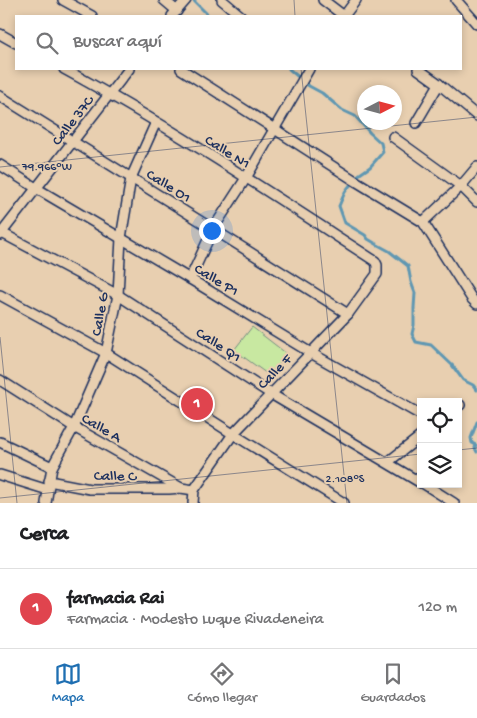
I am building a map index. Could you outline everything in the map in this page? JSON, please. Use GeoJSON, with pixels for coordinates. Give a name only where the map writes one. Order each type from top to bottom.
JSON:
{"type":"FeatureCollection","features":[{"type":"Feature","properties":{"kind":"street"},"geometry":{"type":"LineString","coordinates":[[63,0],[90,15]]}},
{"type":"Feature","properties":{"kind":"street"},"geometry":{"type":"LineString","coordinates":[[164,0],[174,13],[186,0]]}},
{"type":"Feature","properties":{"kind":"street"},"geometry":{"type":"LineString","coordinates":[[222,0],[240,15]]}},
{"type":"Feature","properties":{"kind":"street"},"geometry":{"type":"LineString","coordinates":[[323,0],[343,15]]}},
{"type":"Feature","properties":{"kind":"street"},"geometry":{"type":"LineString","coordinates":[[345,15],[356,0]]}},
{"type":"Feature","properties":{"kind":"street"},"geometry":{"type":"LineString","coordinates":[[456,0],[477,24]]}},
{"type":"Feature","properties":{"kind":"street"},"geometry":{"type":"LineString","coordinates":[[0,34],[15,42]]}},
{"type":"Feature","properties":{"kind":"street","name":"Calle N1"},"geometry":{"type":"LineString","coordinates":[[66,70],[156,122],[375,261]]}},
{"type":"Feature","properties":{"kind":"street","name":"Calle 37C"},"geometry":{"type":"LineString","coordinates":[[0,233],[128,70]]}},
{"type":"Feature","properties":{"kind":"street"},"geometry":{"type":"LineString","coordinates":[[183,70],[423,222],[472,300],[477,304]]}},
{"type":"Feature","properties":{"kind":"street"},"geometry":{"type":"LineString","coordinates":[[190,279],[213,229],[246,178],[307,70]]}},
{"type":"Feature","properties":{"kind":"street"},"geometry":{"type":"LineString","coordinates":[[419,70],[477,116]]}},
{"type":"Feature","properties":{"kind":"street"},"geometry":{"type":"LineString","coordinates":[[416,123],[439,84]]}},
{"type":"Feature","properties":{"kind":"street","name":"Calle O1"},"geometry":{"type":"LineString","coordinates":[[0,96],[348,314]]}},
{"type":"Feature","properties":{"kind":"street","name":"Calle G"},"geometry":{"type":"LineString","coordinates":[[46,503],[52,467],[74,427],[106,353],[118,295],[121,238],[131,178],[156,122]]}},
{"type":"Feature","properties":{"kind":"street"},"geometry":{"type":"LineString","coordinates":[[393,137],[461,186],[477,202]]}},
{"type":"Feature","properties":{"kind":"street","name":"Calle P1"},"geometry":{"type":"LineString","coordinates":[[0,166],[310,353],[417,413]]}},
{"type":"Feature","properties":{"kind":"street"},"geometry":{"type":"LineString","coordinates":[[423,222],[461,186],[477,167]]}},
{"type":"Feature","properties":{"kind":"street","name":"Calle Q1"},"geometry":{"type":"LineString","coordinates":[[0,233],[118,295],[271,394],[417,480]]}},
{"type":"Feature","properties":{"kind":"street","name":"Calle F"},"geometry":{"type":"LineString","coordinates":[[193,503],[194,490],[232,434],[348,314],[377,274],[375,261]]}},
{"type":"Feature","properties":{"kind":"street"},"geometry":{"type":"LineString","coordinates":[[0,295],[106,353],[344,503]]}},
{"type":"Feature","properties":{"kind":"street","name":"Calle A"},"geometry":{"type":"LineString","coordinates":[[0,380],[74,427],[181,488],[194,490]]}},
{"type":"Feature","properties":{"kind":"street"},"geometry":{"type":"LineString","coordinates":[[388,462],[417,439]]}},
{"type":"Feature","properties":{"kind":"street"},"geometry":{"type":"LineString","coordinates":[[0,442],[52,467]]}},
{"type":"Feature","properties":{"kind":"street","name":"Calle C"},"geometry":{"type":"LineString","coordinates":[[0,475],[48,486],[90,489],[181,488]]}},
{"type":"Feature","properties":{"kind":"street","name":"Calle Q1"},"geometry":{"type":"LineString","coordinates":[[430,488],[454,503]]}},
{"type":"Feature","properties":{"kind":"green space"},"geometry":{"type":"Polygon","coordinates":[[[252,327],[287,354],[270,376],[234,350],[252,327]]]}},
{"type":"Feature","properties":{"kind":"waterway"},"geometry":{"type":"LineString","coordinates":[[193,0],[208,15]]}},
{"type":"Feature","properties":{"kind":"waterway"},"geometry":{"type":"LineString","coordinates":[[290,70],[342,110],[355,116],[381,143],[383,152],[370,167],[357,176],[345,192],[339,206],[345,223],[389,251],[408,266],[415,293],[412,334],[416,342],[431,345],[452,365],[463,380],[473,385],[477,390]]}},
{"type":"Feature","properties":{"kind":"waterway"},"geometry":{"type":"LineString","coordinates":[[477,422],[471,438],[472,443],[476,445],[477,452]]}},
{"type":"Feature","properties":{"kind":"place","name":"farmacia Rai"},"geometry":{"type":"Point","coordinates":[197,404]}}]}
